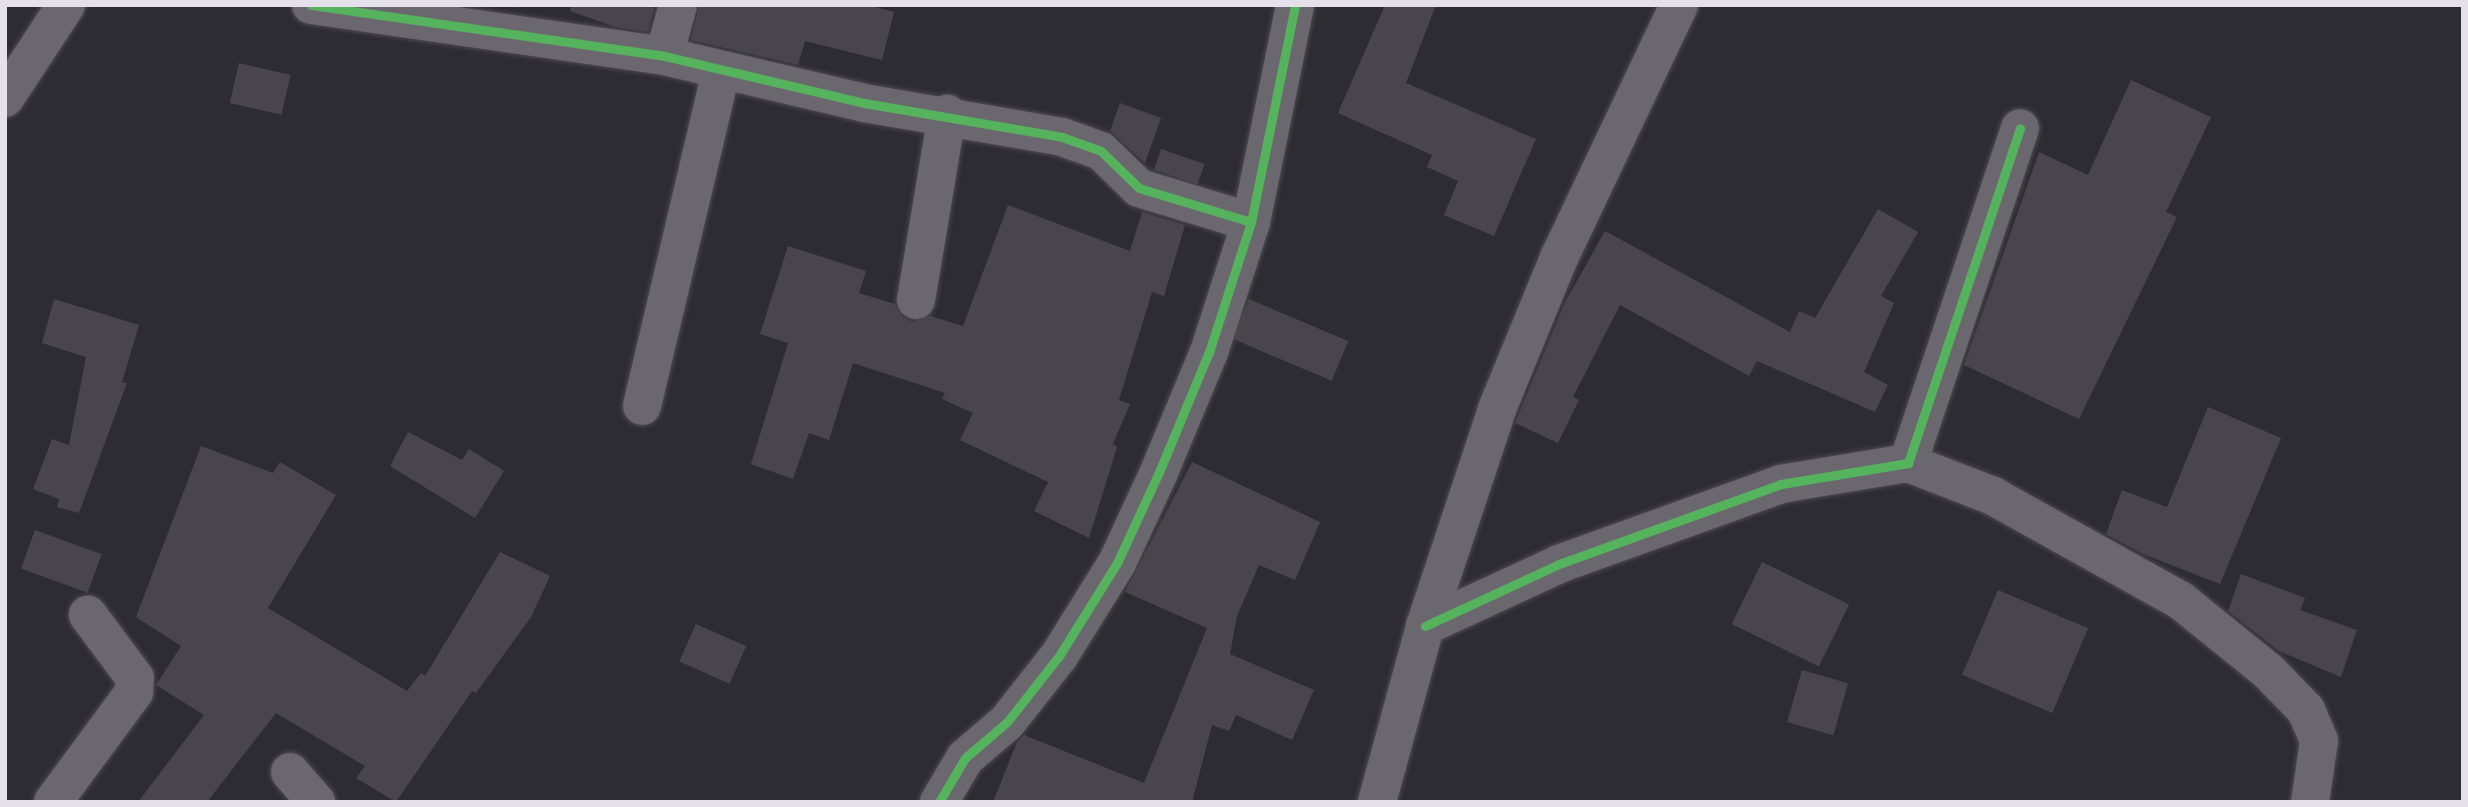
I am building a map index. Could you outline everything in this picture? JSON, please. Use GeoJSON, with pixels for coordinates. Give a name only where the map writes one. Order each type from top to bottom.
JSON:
{"type":"FeatureCollection","features":[{"type":"Feature","properties":{"kind":"street"},"geometry":{"type":"LineString","coordinates":[[5,98],[66,5]]}},
{"type":"Feature","properties":{"kind":"street"},"geometry":{"type":"LineString","coordinates":[[312,5],[664,57],[864,103],[947,114],[1081,143],[1101,151],[1139,187],[1251,222]]}},
{"type":"Feature","properties":{"kind":"street"},"geometry":{"type":"LineString","coordinates":[[664,57],[678,5]]}},
{"type":"Feature","properties":{"kind":"street"},"geometry":{"type":"LineString","coordinates":[[939,802],[965,758],[1029,696],[1117,563],[1209,352],[1251,222],[1295,5]]}},
{"type":"Feature","properties":{"kind":"street"},"geometry":{"type":"LineString","coordinates":[[1377,802],[1425,626],[1502,397],[1559,258],[1678,5]]}},
{"type":"Feature","properties":{"kind":"street"},"geometry":{"type":"LineString","coordinates":[[642,406],[721,72]]}},
{"type":"Feature","properties":{"kind":"street"},"geometry":{"type":"LineString","coordinates":[[916,300],[947,114]]}},
{"type":"Feature","properties":{"kind":"street"},"geometry":{"type":"LineString","coordinates":[[1908,463],[2020,128]]}},
{"type":"Feature","properties":{"kind":"street"},"geometry":{"type":"LineString","coordinates":[[1425,626],[1559,564],[1781,484],[1908,463],[1993,496],[2180,600],[2269,671],[2306,710],[2319,741],[2310,802]]}},
{"type":"Feature","properties":{"kind":"street"},"geometry":{"type":"LineString","coordinates":[[53,802],[134,692],[135,678],[88,615]]}},
{"type":"Feature","properties":{"kind":"street"},"geometry":{"type":"LineString","coordinates":[[290,772],[316,802]]}},
{"type":"Feature","properties":{"kind":"building"},"geometry":{"type":"Polygon","coordinates":[[[571,5],[655,5],[648,32],[615,27],[570,11],[571,5]]]}},
{"type":"Feature","properties":{"kind":"building"},"geometry":{"type":"Polygon","coordinates":[[[699,5],[868,5],[894,12],[882,60],[805,41],[798,65],[691,40],[699,5]]]}},
{"type":"Feature","properties":{"kind":"building"},"geometry":{"type":"Polygon","coordinates":[[[1385,5],[1436,5],[1406,83],[1536,139],[1494,236],[1444,215],[1458,181],[1427,167],[1432,155],[1338,113],[1385,5]]]}},
{"type":"Feature","properties":{"kind":"building"},"geometry":{"type":"Polygon","coordinates":[[[239,63],[291,75],[281,115],[230,103],[239,63]]]}},
{"type":"Feature","properties":{"kind":"building"},"geometry":{"type":"Polygon","coordinates":[[[2131,80],[2211,117],[2166,212],[2177,217],[2079,419],[1964,365],[2039,152],[2088,175],[2131,80]]]}},
{"type":"Feature","properties":{"kind":"building"},"geometry":{"type":"Polygon","coordinates":[[[1120,103],[1161,118],[1145,163],[1110,131],[1120,103]]]}},
{"type":"Feature","properties":{"kind":"building"},"geometry":{"type":"Polygon","coordinates":[[[1161,149],[1204,164],[1197,185],[1154,170],[1161,149]]]}},
{"type":"Feature","properties":{"kind":"building"},"geometry":{"type":"Polygon","coordinates":[[[1008,205],[1130,251],[1142,212],[1185,225],[1164,296],[1152,292],[1119,400],[1130,404],[1113,444],[1117,447],[1089,538],[1034,511],[1048,482],[960,440],[973,413],[942,399],[945,393],[853,363],[829,440],[809,433],[793,479],[751,464],[788,343],[760,334],[788,246],[866,271],[859,293],[895,304],[903,317],[913,322],[930,316],[963,326],[1008,205]]]}},
{"type":"Feature","properties":{"kind":"building"},"geometry":{"type":"Polygon","coordinates":[[[1878,209],[1918,232],[1881,296],[1894,303],[1864,372],[1888,385],[1875,412],[1757,361],[1749,376],[1620,305],[1573,397],[1579,400],[1558,443],[1515,423],[1565,302],[1605,231],[1790,332],[1799,311],[1815,318],[1878,209]]]}},
{"type":"Feature","properties":{"kind":"building"},"geometry":{"type":"Polygon","coordinates":[[[54,299],[139,325],[122,382],[127,383],[79,513],[57,507],[59,499],[33,489],[52,439],[69,445],[86,357],[42,343],[54,299]]]}},
{"type":"Feature","properties":{"kind":"building"},"geometry":{"type":"Polygon","coordinates":[[[1249,299],[1348,341],[1332,381],[1232,339],[1249,299]]]}},
{"type":"Feature","properties":{"kind":"building"},"geometry":{"type":"Polygon","coordinates":[[[2208,407],[2281,438],[2220,584],[2143,554],[2106,534],[2122,490],[2167,507],[2208,407]]]}},
{"type":"Feature","properties":{"kind":"building"},"geometry":{"type":"Polygon","coordinates":[[[408,432],[462,460],[469,449],[504,471],[475,518],[390,466],[408,432]]]}},
{"type":"Feature","properties":{"kind":"building"},"geometry":{"type":"Polygon","coordinates":[[[201,446],[273,473],[280,462],[336,495],[268,608],[407,691],[421,673],[425,676],[500,552],[550,576],[531,617],[476,693],[472,691],[396,802],[356,778],[365,766],[276,713],[207,802],[138,802],[204,715],[156,685],[181,646],[136,617],[201,446]]]}},
{"type":"Feature","properties":{"kind":"building"},"geometry":{"type":"Polygon","coordinates":[[[1192,462],[1320,522],[1295,580],[1259,565],[1237,616],[1230,654],[1314,690],[1292,740],[1236,715],[1229,731],[1212,725],[1192,802],[993,802],[1017,742],[1024,735],[1144,783],[1207,628],[1125,592],[1192,462]]]}},
{"type":"Feature","properties":{"kind":"building"},"geometry":{"type":"Polygon","coordinates":[[[35,530],[102,554],[88,593],[21,569],[35,530]]]}},
{"type":"Feature","properties":{"kind":"building"},"geometry":{"type":"Polygon","coordinates":[[[1762,562],[1849,605],[1819,667],[1732,624],[1762,562]]]}},
{"type":"Feature","properties":{"kind":"building"},"geometry":{"type":"Polygon","coordinates":[[[2241,574],[2305,598],[2300,610],[2357,630],[2341,677],[2279,651],[2228,611],[2241,574]]]}},
{"type":"Feature","properties":{"kind":"building"},"geometry":{"type":"Polygon","coordinates":[[[1998,590],[2088,628],[2052,713],[1962,675],[1998,590]]]}},
{"type":"Feature","properties":{"kind":"building"},"geometry":{"type":"Polygon","coordinates":[[[696,624],[746,646],[730,684],[679,661],[696,624]]]}},
{"type":"Feature","properties":{"kind":"building"},"geometry":{"type":"Polygon","coordinates":[[[1802,670],[1848,683],[1833,735],[1787,722],[1802,670]]]}},
{"type":"Feature","properties":{"kind":"cycle path"},"geometry":{"type":"LineString","coordinates":[[311,5],[664,56],[864,103],[1062,137],[1101,151],[1139,188],[1251,222]]}},
{"type":"Feature","properties":{"kind":"cycle path"},"geometry":{"type":"LineString","coordinates":[[939,802],[965,758],[1007,722],[1059,656],[1117,563],[1159,472],[1209,352],[1251,222],[1295,5]]}},
{"type":"Feature","properties":{"kind":"cycle path"},"geometry":{"type":"LineString","coordinates":[[1425,626],[1559,564],[1781,484],[1908,463],[2020,128]]}}]}
